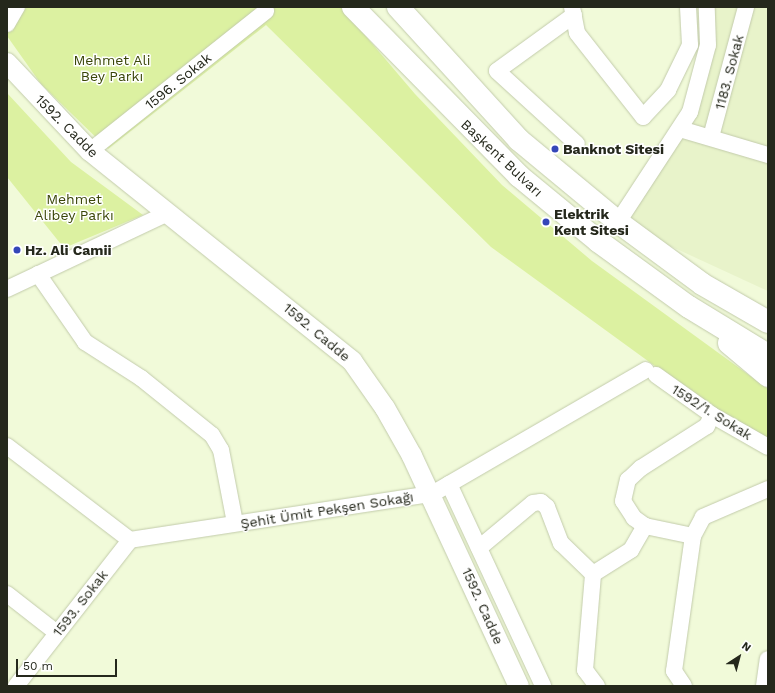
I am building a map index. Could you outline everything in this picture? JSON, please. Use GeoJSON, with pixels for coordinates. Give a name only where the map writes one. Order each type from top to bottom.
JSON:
{"type":"FeatureCollection","features":[{"type":"Feature","properties":{"kind":"main road","name":"Başkent Bulvarı"},"geometry":{"type":"LineString","coordinates":[[353,7],[519,176],[598,241],[689,307],[768,355]]}},
{"type":"Feature","properties":{"kind":"main road","name":"Başkent Bulvarı"},"geometry":{"type":"LineString","coordinates":[[398,7],[519,140],[618,222],[702,284],[768,322]]}},
{"type":"Feature","properties":{"kind":"main road"},"geometry":{"type":"LineString","coordinates":[[702,284],[768,313]]}},
{"type":"Feature","properties":{"kind":"main road"},"geometry":{"type":"LineString","coordinates":[[689,307],[768,376]]}},
{"type":"Feature","properties":{"kind":"street"},"geometry":{"type":"LineString","coordinates":[[7,23],[17,7]]}},
{"type":"Feature","properties":{"kind":"street"},"geometry":{"type":"LineString","coordinates":[[577,144],[497,71],[573,11],[577,33],[643,117],[668,90],[690,45],[688,7]]}},
{"type":"Feature","properties":{"kind":"street"},"geometry":{"type":"LineString","coordinates":[[618,222],[690,112],[708,45],[707,7]]}},
{"type":"Feature","properties":{"kind":"street","name":"1183. Sokak"},"geometry":{"type":"LineString","coordinates":[[711,137],[746,7]]}},
{"type":"Feature","properties":{"kind":"street","name":"1596. Sokak"},"geometry":{"type":"LineString","coordinates":[[90,151],[266,11]]}},
{"type":"Feature","properties":{"kind":"street","name":"1592. Cadde"},"geometry":{"type":"LineString","coordinates":[[7,62],[90,151],[349,358],[386,408],[432,494],[519,686]]}},
{"type":"Feature","properties":{"kind":"street"},"geometry":{"type":"LineString","coordinates":[[680,129],[768,155]]}},
{"type":"Feature","properties":{"kind":"street"},"geometry":{"type":"LineString","coordinates":[[7,289],[168,213]]}},
{"type":"Feature","properties":{"kind":"street"},"geometry":{"type":"LineString","coordinates":[[38,274],[85,342],[141,378],[212,435],[221,450],[235,524]]}},
{"type":"Feature","properties":{"kind":"street","name":"Şehit Ümit Pekşen Sokağı"},"geometry":{"type":"LineString","coordinates":[[130,540],[432,494],[651,373]]}},
{"type":"Feature","properties":{"kind":"street","name":"1592/1. Sokak"},"geometry":{"type":"LineString","coordinates":[[651,373],[712,415],[768,447]]}},
{"type":"Feature","properties":{"kind":"street"},"geometry":{"type":"LineString","coordinates":[[693,536],[645,526],[634,518],[623,501],[628,480],[641,468],[708,426],[712,415]]}},
{"type":"Feature","properties":{"kind":"street"},"geometry":{"type":"LineString","coordinates":[[7,446],[130,540]]}},
{"type":"Feature","properties":{"kind":"street"},"geometry":{"type":"LineString","coordinates":[[449,484],[543,686]]}},
{"type":"Feature","properties":{"kind":"street"},"geometry":{"type":"LineString","coordinates":[[684,686],[674,671],[693,536],[703,517],[768,489]]}},
{"type":"Feature","properties":{"kind":"street"},"geometry":{"type":"LineString","coordinates":[[479,548],[533,503],[540,502],[547,507],[561,543],[593,574]]}},
{"type":"Feature","properties":{"kind":"street"},"geometry":{"type":"LineString","coordinates":[[593,574],[631,550],[645,526]]}},
{"type":"Feature","properties":{"kind":"street","name":"1593. Sokak"},"geometry":{"type":"LineString","coordinates":[[16,686],[130,540]]}},
{"type":"Feature","properties":{"kind":"street"},"geometry":{"type":"LineString","coordinates":[[593,574],[585,670],[597,686]]}},
{"type":"Feature","properties":{"kind":"street"},"geometry":{"type":"LineString","coordinates":[[7,594],[57,633]]}},
{"type":"Feature","properties":{"kind":"street"},"geometry":{"type":"LineString","coordinates":[[764,686],[768,659]]}},
{"type":"Feature","properties":{"kind":"shaded area"},"geometry":{"type":"Polygon","coordinates":[[[707,7],[768,7],[768,291],[618,222],[680,129],[708,45],[707,7]]]}},
{"type":"Feature","properties":{"kind":"green space","name":"Mehmet Ali Bey Parkı"},"geometry":{"type":"Polygon","coordinates":[[[8,7],[341,7],[415,94],[502,185],[592,261],[768,389],[768,440],[714,409],[491,247],[266,25],[108,149],[41,84],[7,36],[8,7]]]}},
{"type":"Feature","properties":{"kind":"green space","name":"Mehmet Alibey Parkı"},"geometry":{"type":"Polygon","coordinates":[[[7,93],[71,162],[143,215],[64,248],[7,177],[7,93]]]}},
{"type":"Feature","properties":{"kind":"place","name":"Banknot Sitesi"},"geometry":{"type":"Point","coordinates":[555,149]}},
{"type":"Feature","properties":{"kind":"place","name":"Elektrik Kent Sitesi"},"geometry":{"type":"Point","coordinates":[546,222]}},
{"type":"Feature","properties":{"kind":"place","name":"Hz. Ali Camii"},"geometry":{"type":"Point","coordinates":[17,250]}}]}
